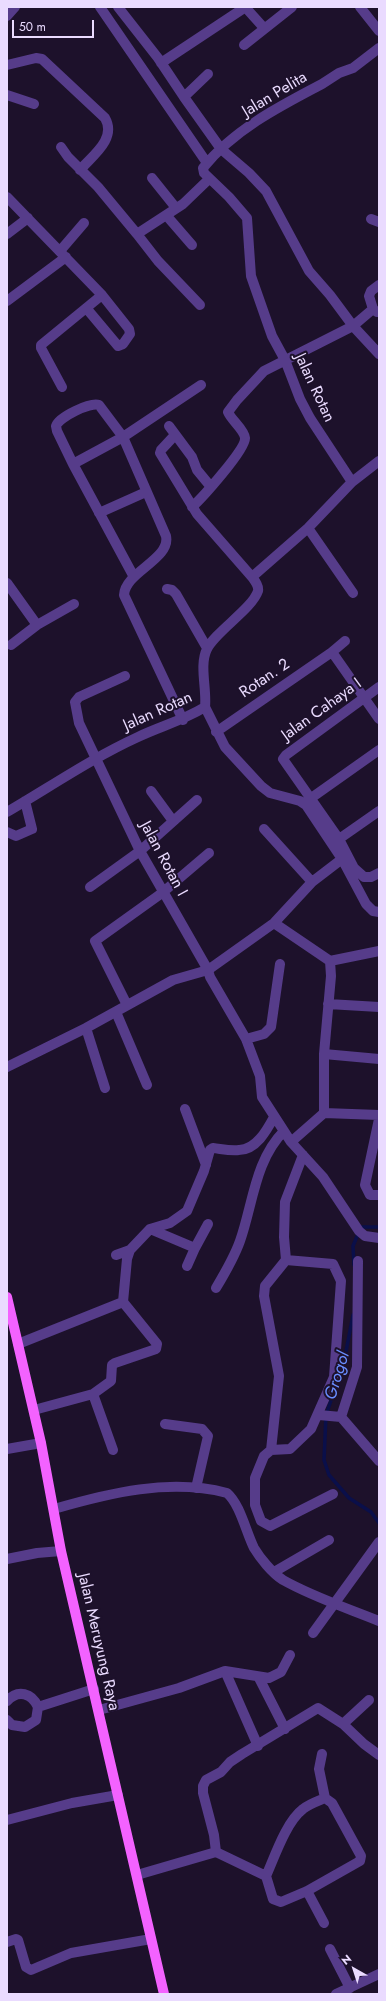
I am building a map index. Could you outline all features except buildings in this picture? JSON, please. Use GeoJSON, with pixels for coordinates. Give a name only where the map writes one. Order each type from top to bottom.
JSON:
{"type":"FeatureCollection","features":[{"type":"Feature","properties":{"kind":"main road","name":"Jalan Meruyung Raya"},"geometry":{"type":"LineString","coordinates":[[7,1297],[34,1410],[61,1551],[164,1994]]}},
{"type":"Feature","properties":{"kind":"street"},"geometry":{"type":"LineString","coordinates":[[7,16],[15,7]]}},
{"type":"Feature","properties":{"kind":"street"},"geometry":{"type":"LineString","coordinates":[[100,7],[208,163],[203,171],[209,179],[176,208],[137,234]]}},
{"type":"Feature","properties":{"kind":"street"},"geometry":{"type":"LineString","coordinates":[[118,7],[161,63],[221,150],[249,173],[266,191],[309,271],[330,295],[352,326],[379,354]]}},
{"type":"Feature","properties":{"kind":"street"},"geometry":{"type":"LineString","coordinates":[[244,45],[292,7]]}},
{"type":"Feature","properties":{"kind":"street"},"geometry":{"type":"LineString","coordinates":[[360,7],[379,31]]}},
{"type":"Feature","properties":{"kind":"street"},"geometry":{"type":"LineString","coordinates":[[161,63],[244,8],[246,8],[264,28]]}},
{"type":"Feature","properties":{"kind":"street","name":"Jalan Pelita"},"geometry":{"type":"LineString","coordinates":[[208,163],[221,150],[268,114],[339,73],[353,68],[379,48]]}},
{"type":"Feature","properties":{"kind":"street"},"geometry":{"type":"LineString","coordinates":[[7,65],[36,58],[42,59],[105,118],[109,128],[107,138],[80,170]]}},
{"type":"Feature","properties":{"kind":"street"},"geometry":{"type":"LineString","coordinates":[[184,96],[208,74]]}},
{"type":"Feature","properties":{"kind":"street"},"geometry":{"type":"LineString","coordinates":[[7,95],[34,104]]}},
{"type":"Feature","properties":{"kind":"street"},"geometry":{"type":"LineString","coordinates":[[60,147],[80,170],[98,187],[158,261],[200,305]]}},
{"type":"Feature","properties":{"kind":"street"},"geometry":{"type":"LineString","coordinates":[[152,178],[176,208]]}},
{"type":"Feature","properties":{"kind":"street","name":"Jalan Rotan"},"geometry":{"type":"LineString","coordinates":[[209,179],[229,197],[247,218],[251,276],[272,336],[285,360],[300,399],[310,418],[352,482]]}},
{"type":"Feature","properties":{"kind":"street"},"geometry":{"type":"LineString","coordinates":[[7,197],[102,295],[130,330],[130,334],[121,346],[117,345],[86,309]]}},
{"type":"Feature","properties":{"kind":"street"},"geometry":{"type":"LineString","coordinates":[[166,215],[192,245]]}},
{"type":"Feature","properties":{"kind":"street"},"geometry":{"type":"LineString","coordinates":[[7,234],[28,218]]}},
{"type":"Feature","properties":{"kind":"street"},"geometry":{"type":"LineString","coordinates":[[7,301],[63,254],[84,223]]}},
{"type":"Feature","properties":{"kind":"street"},"geometry":{"type":"LineString","coordinates":[[192,507],[228,466],[244,442],[243,434],[228,414],[228,411],[264,371],[352,326],[376,311],[369,299],[369,293],[379,285]]}},
{"type":"Feature","properties":{"kind":"street"},"geometry":{"type":"LineString","coordinates":[[62,387],[41,348],[41,345],[102,295]]}},
{"type":"Feature","properties":{"kind":"street"},"geometry":{"type":"LineString","coordinates":[[72,464],[123,437],[201,384]]}},
{"type":"Feature","properties":{"kind":"street"},"geometry":{"type":"LineString","coordinates":[[134,577],[72,464],[56,426],[59,421],[88,404],[99,405],[123,437],[168,542],[165,549],[134,577],[125,589],[124,595],[183,720]]}},
{"type":"Feature","properties":{"kind":"street"},"geometry":{"type":"LineString","coordinates":[[169,426],[192,457],[197,470],[211,487]]}},
{"type":"Feature","properties":{"kind":"street"},"geometry":{"type":"LineString","coordinates":[[175,435],[160,453],[192,507],[258,586],[258,591],[250,603],[207,648],[202,663],[206,696],[205,707]]}},
{"type":"Feature","properties":{"kind":"street"},"geometry":{"type":"LineString","coordinates":[[252,577],[308,528],[352,482],[379,460]]}},
{"type":"Feature","properties":{"kind":"street"},"geometry":{"type":"LineString","coordinates":[[99,513],[146,492]]}},
{"type":"Feature","properties":{"kind":"street"},"geometry":{"type":"LineString","coordinates":[[308,528],[353,593]]}},
{"type":"Feature","properties":{"kind":"street"},"geometry":{"type":"LineString","coordinates":[[7,583],[37,625]]}},
{"type":"Feature","properties":{"kind":"street"},"geometry":{"type":"LineString","coordinates":[[167,589],[172,590],[176,594],[207,648]]}},
{"type":"Feature","properties":{"kind":"street"},"geometry":{"type":"LineString","coordinates":[[11,645],[37,625],[74,604]]}},
{"type":"Feature","properties":{"kind":"street","name":"Rotan. 2"},"geometry":{"type":"LineString","coordinates":[[216,732],[332,652],[345,641]]}},
{"type":"Feature","properties":{"kind":"street"},"geometry":{"type":"LineString","coordinates":[[332,652],[379,719]]}},
{"type":"Feature","properties":{"kind":"street","name":"Jalan Rotan I"},"geometry":{"type":"LineString","coordinates":[[125,676],[79,697],[75,702],[79,723],[140,851],[162,893],[208,970],[210,977],[246,1039],[260,1076],[262,1096],[283,1130],[323,1177],[359,1231],[365,1236],[379,1238]]}},
{"type":"Feature","properties":{"kind":"street","name":"Jalan Cahaya I"},"geometry":{"type":"LineString","coordinates":[[311,797],[283,759],[286,755],[379,687]]}},
{"type":"Feature","properties":{"kind":"street","name":"Jalan Rotan"},"geometry":{"type":"LineString","coordinates":[[7,812],[97,759],[138,737],[183,720],[205,707],[216,732],[225,747],[261,786],[270,793],[306,804],[342,859],[369,908],[379,912]]}},
{"type":"Feature","properties":{"kind":"street"},"geometry":{"type":"LineString","coordinates":[[379,750],[311,797],[339,839],[354,868],[364,877],[371,877],[379,873]]}},
{"type":"Feature","properties":{"kind":"street"},"geometry":{"type":"LineString","coordinates":[[151,790],[173,821]]}},
{"type":"Feature","properties":{"kind":"street"},"geometry":{"type":"LineString","coordinates":[[90,888],[140,851],[197,800]]}},
{"type":"Feature","properties":{"kind":"street"},"geometry":{"type":"LineString","coordinates":[[7,832],[16,836],[32,829],[25,801]]}},
{"type":"Feature","properties":{"kind":"street"},"geometry":{"type":"LineString","coordinates":[[339,839],[379,811]]}},
{"type":"Feature","properties":{"kind":"street"},"geometry":{"type":"LineString","coordinates":[[264,829],[312,882]]}},
{"type":"Feature","properties":{"kind":"street"},"geometry":{"type":"LineString","coordinates":[[127,1005],[95,940],[162,893],[209,853]]}},
{"type":"Feature","properties":{"kind":"street"},"geometry":{"type":"LineString","coordinates":[[7,1067],[86,1028],[173,980],[208,970],[274,923],[312,882],[342,859]]}},
{"type":"Feature","properties":{"kind":"street"},"geometry":{"type":"LineString","coordinates":[[274,923],[330,961],[379,951]]}},
{"type":"Feature","properties":{"kind":"street"},"geometry":{"type":"LineString","coordinates":[[324,1113],[324,1054],[331,967],[330,961]]}},
{"type":"Feature","properties":{"kind":"street"},"geometry":{"type":"LineString","coordinates":[[246,1039],[264,1034],[271,1027],[280,964]]}},
{"type":"Feature","properties":{"kind":"street"},"geometry":{"type":"LineString","coordinates":[[328,1004],[379,1007]]}},
{"type":"Feature","properties":{"kind":"street"},"geometry":{"type":"LineString","coordinates":[[116,1012],[147,1085]]}},
{"type":"Feature","properties":{"kind":"street"},"geometry":{"type":"LineString","coordinates":[[86,1028],[105,1088]]}},
{"type":"Feature","properties":{"kind":"street"},"geometry":{"type":"LineString","coordinates":[[324,1054],[379,1059]]}},
{"type":"Feature","properties":{"kind":"street"},"geometry":{"type":"LineString","coordinates":[[185,1109],[206,1165]]}},
{"type":"Feature","properties":{"kind":"street"},"geometry":{"type":"LineString","coordinates":[[292,1142],[324,1113],[379,1115]]}},
{"type":"Feature","properties":{"kind":"street"},"geometry":{"type":"LineString","coordinates":[[34,1410],[94,1394],[111,1381],[112,1365],[158,1347],[158,1344],[123,1302],[126,1259],[130,1250],[150,1229],[170,1223],[187,1211],[206,1165],[210,1150],[213,1148],[240,1150],[254,1143],[266,1134],[275,1118]]}},
{"type":"Feature","properties":{"kind":"street"},"geometry":{"type":"LineString","coordinates":[[379,1119],[365,1185],[370,1195],[379,1195]]}},
{"type":"Feature","properties":{"kind":"street"},"geometry":{"type":"LineString","coordinates":[[216,1288],[230,1266],[240,1241],[264,1160],[273,1142],[283,1130]]}},
{"type":"Feature","properties":{"kind":"street"},"geometry":{"type":"LineString","coordinates":[[271,1450],[279,1376],[264,1296],[265,1286],[286,1260],[284,1237],[285,1202],[303,1155]]}},
{"type":"Feature","properties":{"kind":"street"},"geometry":{"type":"LineString","coordinates":[[187,1266],[208,1224]]}},
{"type":"Feature","properties":{"kind":"street"},"geometry":{"type":"LineString","coordinates":[[150,1229],[195,1248]]}},
{"type":"Feature","properties":{"kind":"street"},"geometry":{"type":"LineString","coordinates":[[116,1255],[130,1250]]}},
{"type":"Feature","properties":{"kind":"street"},"geometry":{"type":"LineString","coordinates":[[286,1260],[332,1264],[341,1281],[334,1377],[329,1416]]}},
{"type":"Feature","properties":{"kind":"street"},"geometry":{"type":"LineString","coordinates":[[333,1494],[270,1526],[261,1521],[255,1505],[255,1478],[264,1456],[271,1450],[290,1449],[311,1429],[329,1416],[357,1367],[358,1261]]}},
{"type":"Feature","properties":{"kind":"street"},"geometry":{"type":"LineString","coordinates":[[18,1344],[123,1302]]}},
{"type":"Feature","properties":{"kind":"street"},"geometry":{"type":"LineString","coordinates":[[94,1394],[113,1450]]}},
{"type":"Feature","properties":{"kind":"street"},"geometry":{"type":"LineString","coordinates":[[329,1416],[379,1462]]}},
{"type":"Feature","properties":{"kind":"street"},"geometry":{"type":"LineString","coordinates":[[165,1424],[202,1429],[208,1436],[196,1488]]}},
{"type":"Feature","properties":{"kind":"street"},"geometry":{"type":"LineString","coordinates":[[7,1449],[41,1443]]}},
{"type":"Feature","properties":{"kind":"street"},"geometry":{"type":"LineString","coordinates":[[54,1509],[137,1489],[196,1488],[219,1490],[230,1496],[255,1548],[274,1572],[282,1579],[334,1603],[379,1621]]}},
{"type":"Feature","properties":{"kind":"street"},"geometry":{"type":"LineString","coordinates":[[274,1572],[329,1540]]}},
{"type":"Feature","properties":{"kind":"street"},"geometry":{"type":"LineString","coordinates":[[313,1633],[379,1542]]}},
{"type":"Feature","properties":{"kind":"street"},"geometry":{"type":"LineString","coordinates":[[7,1559],[37,1553],[61,1551]]}},
{"type":"Feature","properties":{"kind":"street"},"geometry":{"type":"LineString","coordinates":[[99,1710],[179,1688],[225,1671],[259,1678],[269,1678],[281,1672],[290,1655]]}},
{"type":"Feature","properties":{"kind":"street"},"geometry":{"type":"LineString","coordinates":[[225,1671],[258,1746]]}},
{"type":"Feature","properties":{"kind":"street"},"geometry":{"type":"LineString","coordinates":[[259,1678],[285,1729]]}},
{"type":"Feature","properties":{"kind":"street"},"geometry":{"type":"LineString","coordinates":[[38,1707],[94,1689]]}},
{"type":"Feature","properties":{"kind":"street"},"geometry":{"type":"LineString","coordinates":[[7,1702],[17,1694],[24,1694],[31,1696],[38,1707],[36,1720],[25,1727],[12,1725],[7,1720]]}},
{"type":"Feature","properties":{"kind":"street"},"geometry":{"type":"LineString","coordinates":[[343,1724],[370,1700]]}},
{"type":"Feature","properties":{"kind":"street"},"geometry":{"type":"LineString","coordinates":[[216,1852],[214,1836],[203,1793],[203,1786],[206,1780],[221,1772],[230,1762],[318,1708],[343,1724],[379,1755]]}},
{"type":"Feature","properties":{"kind":"street"},"geometry":{"type":"LineString","coordinates":[[322,1754],[319,1769],[325,1798],[332,1803],[362,1856],[360,1861],[356,1864],[307,1891],[278,1902],[273,1899],[266,1876],[288,1828],[296,1816],[304,1808],[325,1798]]}},
{"type":"Feature","properties":{"kind":"street"},"geometry":{"type":"LineString","coordinates":[[7,1820],[72,1803],[118,1795]]}},
{"type":"Feature","properties":{"kind":"street"},"geometry":{"type":"LineString","coordinates":[[137,1875],[216,1852],[266,1876]]}},
{"type":"Feature","properties":{"kind":"street"},"geometry":{"type":"LineString","coordinates":[[307,1891],[324,1922]]}},
{"type":"Feature","properties":{"kind":"street"},"geometry":{"type":"LineString","coordinates":[[7,1942],[16,1939],[18,1940],[28,1969],[70,1953],[151,1939]]}},
{"type":"Feature","properties":{"kind":"street"},"geometry":{"type":"LineString","coordinates":[[330,1949],[350,1988]]}},
{"type":"Feature","properties":{"kind":"street"},"geometry":{"type":"LineString","coordinates":[[336,1994],[379,1974]]}},
{"type":"Feature","properties":{"kind":"waterway","name":"Grogol"},"geometry":{"type":"LineString","coordinates":[[354,1265],[353,1246],[361,1227],[379,1227]]}},
{"type":"Feature","properties":{"kind":"waterway","name":"Grogol"},"geometry":{"type":"LineString","coordinates":[[353,1315],[344,1362],[326,1415],[324,1460],[329,1475],[349,1498],[371,1512],[379,1523]]}}]}
